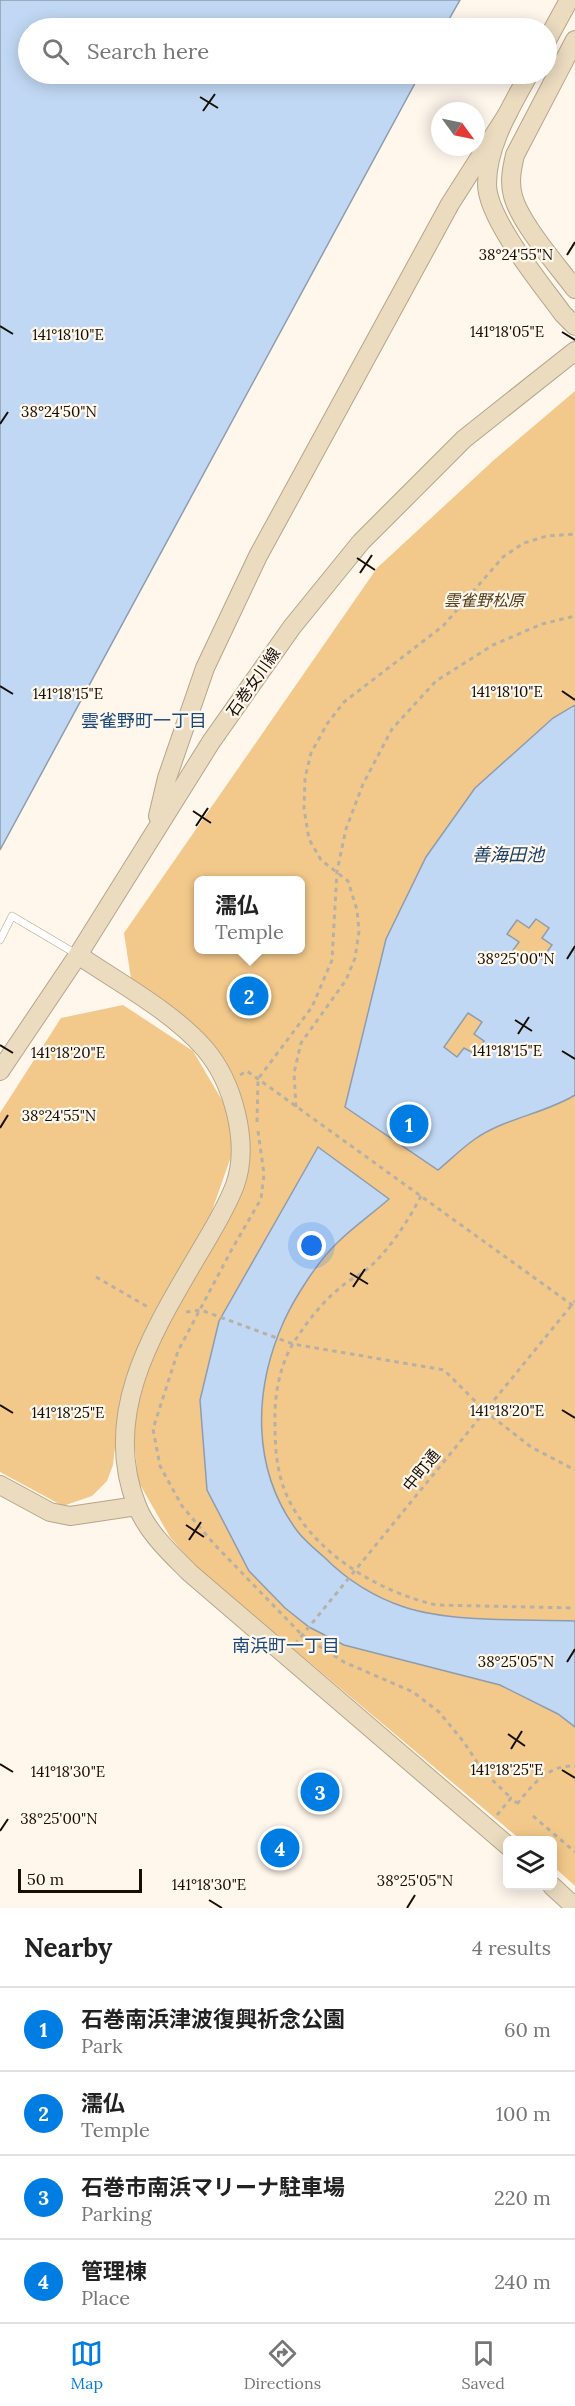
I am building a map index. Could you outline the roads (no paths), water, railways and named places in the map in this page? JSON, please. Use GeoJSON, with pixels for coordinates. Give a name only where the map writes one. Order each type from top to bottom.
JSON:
{"type":"FeatureCollection","features":[{"type":"Feature","properties":{"kind":"street"},"geometry":{"type":"LineString","coordinates":[[557,22],[569,0]]}},
{"type":"Feature","properties":{"kind":"street"},"geometry":{"type":"LineString","coordinates":[[557,74],[575,40]]}},
{"type":"Feature","properties":{"kind":"street"},"geometry":{"type":"LineString","coordinates":[[155,830],[167,778],[206,668],[258,556],[450,204],[508,113],[524,84]]}},
{"type":"Feature","properties":{"kind":"street"},"geometry":{"type":"LineString","coordinates":[[552,84],[515,155],[511,170],[513,197],[521,214],[575,289]]}},
{"type":"Feature","properties":{"kind":"street"},"geometry":{"type":"LineString","coordinates":[[508,113],[491,154],[487,184],[489,199],[503,228],[563,314],[575,326]]}},
{"type":"Feature","properties":{"kind":"street","name":"石巻女川線"},"geometry":{"type":"LineString","coordinates":[[0,1071],[78,955],[212,742],[292,627],[361,542],[464,439],[575,351]]}},
{"type":"Feature","properties":{"kind":"street"},"geometry":{"type":"LineString","coordinates":[[78,955],[183,1026],[206,1050],[225,1083],[239,1125],[240,1157],[236,1184],[223,1212],[163,1315],[138,1369],[126,1409],[124,1457],[137,1506],[152,1533],[190,1573],[503,1843]]}},
{"type":"Feature","properties":{"kind":"street"},"geometry":{"type":"LineString","coordinates":[[0,1485],[50,1512],[70,1516],[137,1506]]}},
{"type":"Feature","properties":{"kind":"street"},"geometry":{"type":"LineString","coordinates":[[556,1890],[575,1907]]}},
{"type":"Feature","properties":{"kind":"lane"},"geometry":{"type":"LineString","coordinates":[[0,940],[12,916],[78,955]]}},
{"type":"Feature","properties":{"kind":"water"},"geometry":{"type":"Polygon","coordinates":[[[0,0],[460,0],[450,18],[18,18],[18,84],[415,84],[0,850],[0,0]]]}},
{"type":"Feature","properties":{"kind":"water","name":"善海田池"},"geometry":{"type":"Polygon","coordinates":[[[575,705],[575,1095],[487,1132],[438,1170],[345,1107],[386,939],[426,857],[475,788],[553,718],[575,705]],[[536,919],[529,928],[517,920],[507,934],[519,942],[511,953],[524,963],[532,952],[542,959],[552,945],[542,938],[549,928],[536,919]],[[468,1013],[444,1047],[457,1057],[464,1048],[475,1054],[484,1041],[474,1034],[482,1022],[468,1013]]]}},
{"type":"Feature","properties":{"kind":"water"},"geometry":{"type":"Polygon","coordinates":[[[318,1147],[389,1199],[343,1237],[322,1259],[294,1301],[274,1347],[266,1374],[262,1402],[262,1429],[265,1456],[272,1483],[283,1508],[298,1532],[333,1565],[351,1580],[393,1603],[444,1616],[575,1621],[575,1727],[558,1714],[500,1685],[344,1645],[309,1627],[285,1608],[249,1571],[207,1490],[200,1400],[219,1321],[318,1147]]]}},
{"type":"Feature","properties":{"kind":"place","name":"濡仏"},"geometry":{"type":"Point","coordinates":[249,996]}},
{"type":"Feature","properties":{"kind":"place","name":"石巻南浜津波復興祈念公園"},"geometry":{"type":"Point","coordinates":[409,1124]}},
{"type":"Feature","properties":{"kind":"place","name":"石巻市南浜マリーナ駐車場"},"geometry":{"type":"Point","coordinates":[320,1792]}},
{"type":"Feature","properties":{"kind":"place","name":"管理棟"},"geometry":{"type":"Point","coordinates":[280,1848]}},
{"type":"Feature","properties":{"kind":"district","name":"雲雀野町一丁目"},"geometry":{"type":"Point","coordinates":[144,721]}},
{"type":"Feature","properties":{"kind":"district","name":"南浜町一丁目"},"geometry":{"type":"Point","coordinates":[286,1646]}},
{"type":"Feature","properties":{"kind":"park label","name":"雲雀野松原"},"geometry":{"type":"Point","coordinates":[484,600]}}]}
